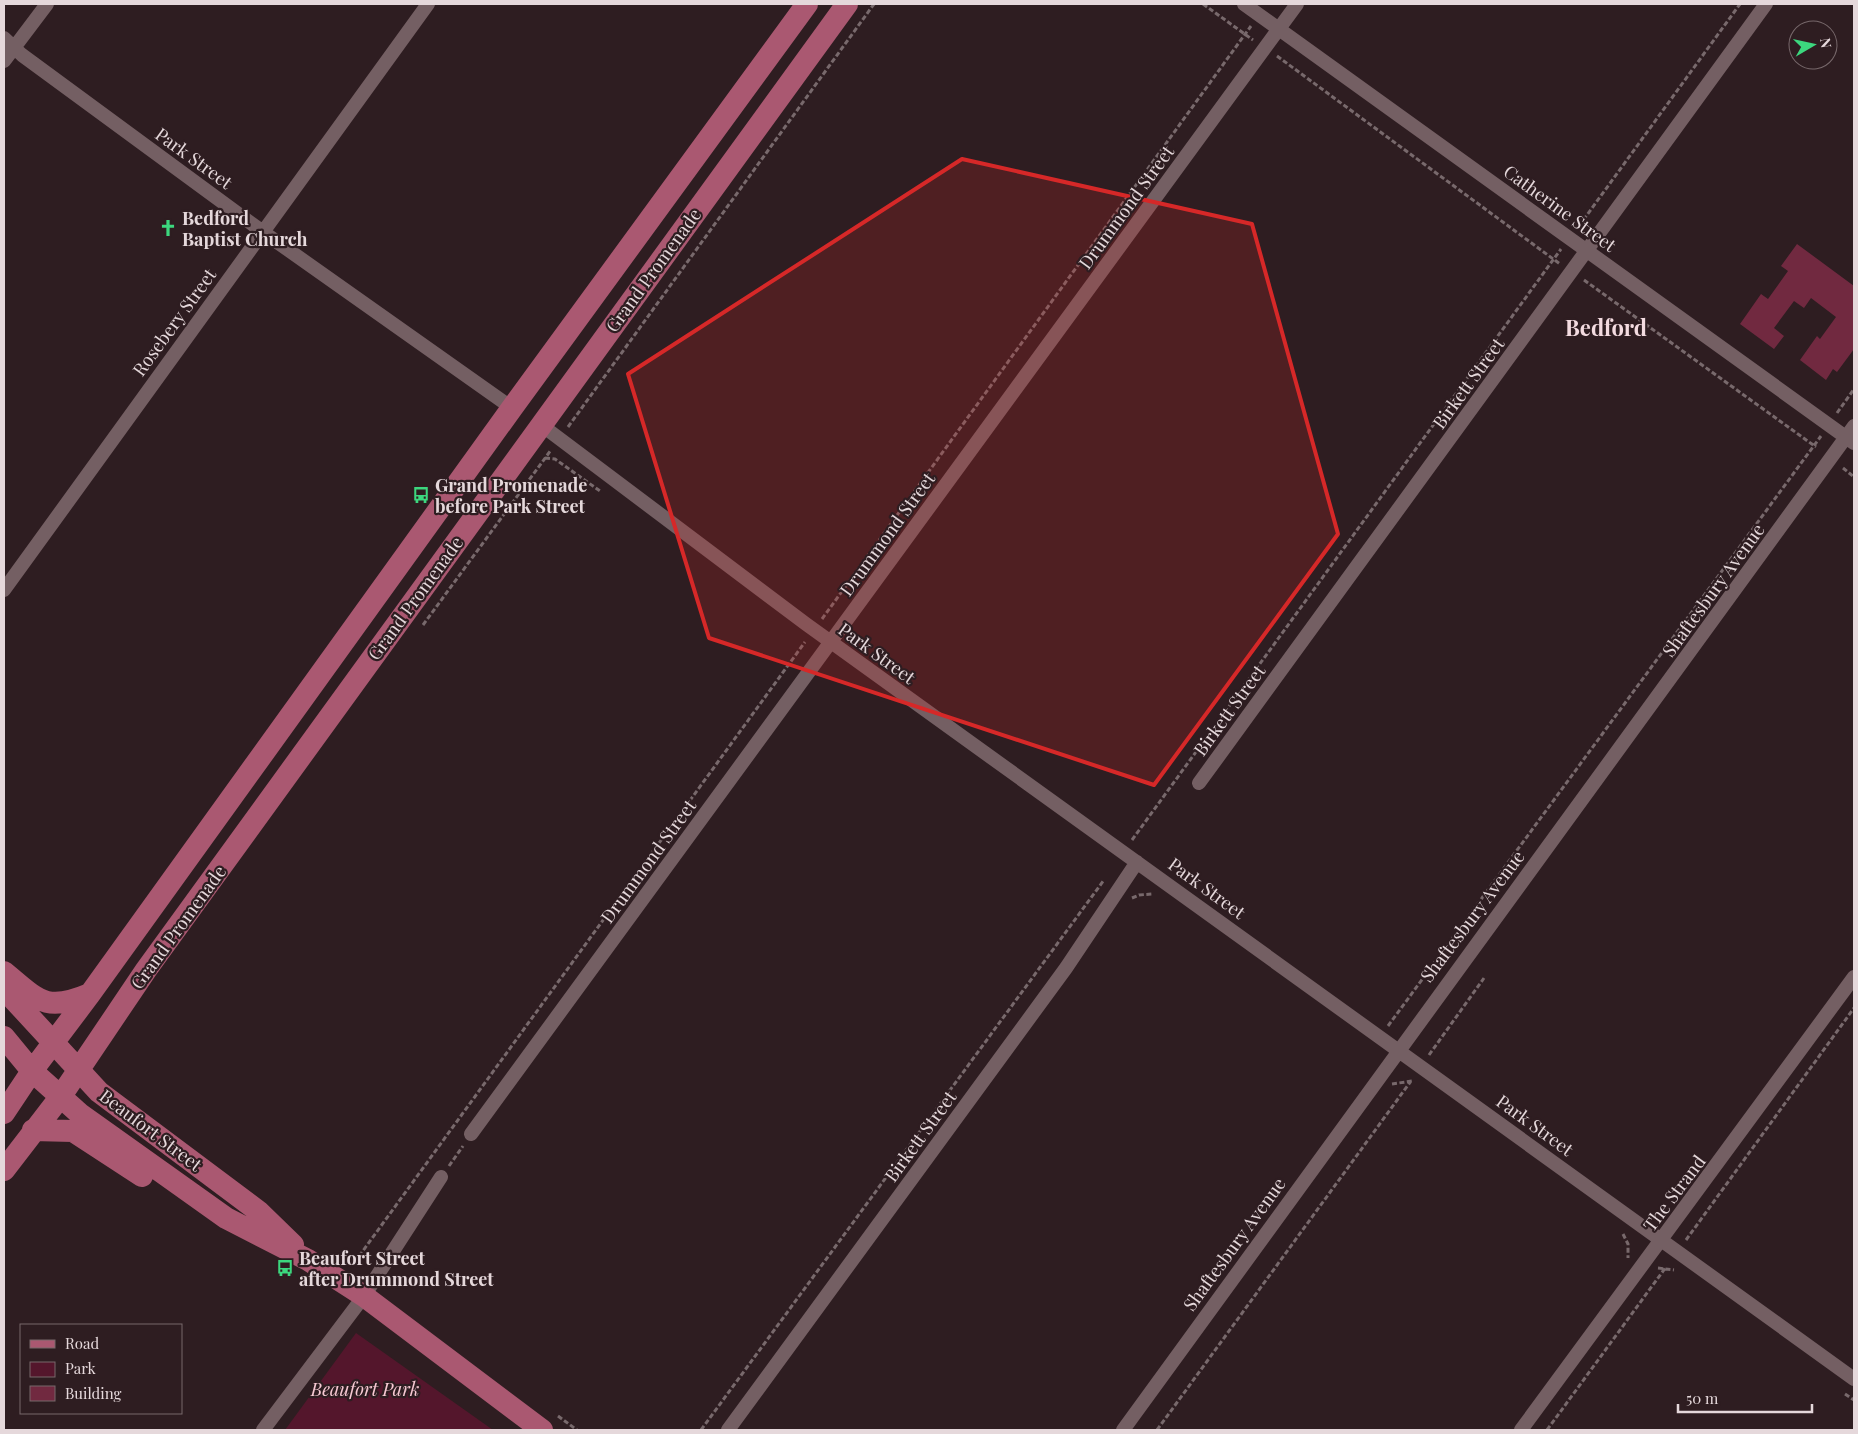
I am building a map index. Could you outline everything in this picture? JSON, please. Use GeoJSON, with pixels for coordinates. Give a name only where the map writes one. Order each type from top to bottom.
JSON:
{"type":"FeatureCollection","features":[{"type":"Feature","properties":{"kind":"main road","name":"Grand Promenade"},"geometry":{"type":"LineString","coordinates":[[4,1113],[32,1070],[90,994],[512,408],[807,4]]}},
{"type":"Feature","properties":{"kind":"main road","name":"Grand Promenade"},"geometry":{"type":"LineString","coordinates":[[4,1170],[61,1096],[146,970],[540,424],[847,4]]}},
{"type":"Feature","properties":{"kind":"main road"},"geometry":{"type":"LineString","coordinates":[[4,972],[40,1000],[53,1003],[68,1003],[90,994]]}},
{"type":"Feature","properties":{"kind":"main road","name":"Beaufort Street"},"geometry":{"type":"LineString","coordinates":[[4,989],[52,1044],[99,1092],[258,1211],[308,1260]]}},
{"type":"Feature","properties":{"kind":"main road","name":"Beaufort Street"},"geometry":{"type":"LineString","coordinates":[[4,1037],[32,1070],[80,1114],[226,1218],[308,1260],[364,1296],[542,1430]]}},
{"type":"Feature","properties":{"kind":"main road"},"geometry":{"type":"LineString","coordinates":[[33,1130],[73,1131],[197,1213],[226,1218]]}},
{"type":"Feature","properties":{"kind":"street"},"geometry":{"type":"LineString","coordinates":[[4,61],[9,43],[47,4]]}},
{"type":"Feature","properties":{"kind":"street","name":"Rosebery Street"},"geometry":{"type":"LineString","coordinates":[[4,590],[428,4]]}},
{"type":"Feature","properties":{"kind":"street","name":"Catherine Street"},"geometry":{"type":"LineString","coordinates":[[1244,4],[1829,425],[1852,435]]}},
{"type":"Feature","properties":{"kind":"street","name":"Drummond Street"},"geometry":{"type":"LineString","coordinates":[[472,1134],[1298,4]]}},
{"type":"Feature","properties":{"kind":"street","name":"Birkett Street"},"geometry":{"type":"LineString","coordinates":[[1199,783],[1766,4]]}},
{"type":"Feature","properties":{"kind":"street","name":"Park Street"},"geometry":{"type":"LineString","coordinates":[[9,43],[263,232],[512,408]]}},
{"type":"Feature","properties":{"kind":"street","name":"Park Street"},"geometry":{"type":"LineString","coordinates":[[540,424],[831,642],[1137,862],[1401,1045],[1421,1066],[1854,1379]]}},
{"type":"Feature","properties":{"kind":"street","name":"Shaftesbury Avenue"},"geometry":{"type":"LineString","coordinates":[[1123,1430],[1401,1045],[1670,682],[1831,459],[1852,435]]}},
{"type":"Feature","properties":{"kind":"street","name":"Birkett Street"},"geometry":{"type":"LineString","coordinates":[[728,1430],[1066,968],[1137,862]]}},
{"type":"Feature","properties":{"kind":"street","name":"The Strand"},"geometry":{"type":"LineString","coordinates":[[1521,1430],[1854,977]]}},
{"type":"Feature","properties":{"kind":"street"},"geometry":{"type":"LineString","coordinates":[[262,1430],[364,1296],[441,1177]]}},
{"type":"Feature","properties":{"kind":"path"},"geometry":{"type":"LineString","coordinates":[[1203,4],[1266,48],[1553,260],[1854,476]]}},
{"type":"Feature","properties":{"kind":"path"},"geometry":{"type":"LineString","coordinates":[[701,1430],[1124,852],[1740,4]]}},
{"type":"Feature","properties":{"kind":"path"},"geometry":{"type":"LineString","coordinates":[[1401,1045],[1387,1028],[1854,389]]}},
{"type":"Feature","properties":{"kind":"path"},"geometry":{"type":"LineString","coordinates":[[1157,1430],[1484,978]]}},
{"type":"Feature","properties":{"kind":"path"},"geometry":{"type":"LineString","coordinates":[[1547,1430],[1854,1008]]}},
{"type":"Feature","properties":{"kind":"path"},"geometry":{"type":"LineString","coordinates":[[441,1177],[472,1134]]}},
{"type":"Feature","properties":{"kind":"highlighted area"},"geometry":{"type":"Polygon","coordinates":[[[962,159],[1252,224],[1338,534],[1154,785],[709,638],[628,374],[962,159]]]}},
{"type":"Feature","properties":{"kind":"green space","name":"Beaufort Park"},"geometry":{"type":"Polygon","coordinates":[[[356,1333],[493,1430],[285,1430],[356,1333]]]}},
{"type":"Feature","properties":{"kind":"building"},"geometry":{"type":"Polygon","coordinates":[[[1797,244],[1854,286],[1854,349],[1837,372],[1833,369],[1826,380],[1800,360],[1817,336],[1820,339],[1836,317],[1811,298],[1804,308],[1794,301],[1774,328],[1784,336],[1774,349],[1740,324],[1761,294],[1768,299],[1788,271],[1781,266],[1797,244]]]}},
{"type":"Feature","properties":{"kind":"place","name":"Bedford Baptist Church"},"geometry":{"type":"Point","coordinates":[168,228]}},
{"type":"Feature","properties":{"kind":"place","name":"Grand Promenade before Park Street"},"geometry":{"type":"Point","coordinates":[421,495]}},
{"type":"Feature","properties":{"kind":"place","name":"Beaufort Street after Drummond Street"},"geometry":{"type":"Point","coordinates":[285,1268]}},
{"type":"Feature","properties":{"kind":"district","name":"Bedford"},"geometry":{"type":"Point","coordinates":[1606,327]}}]}
